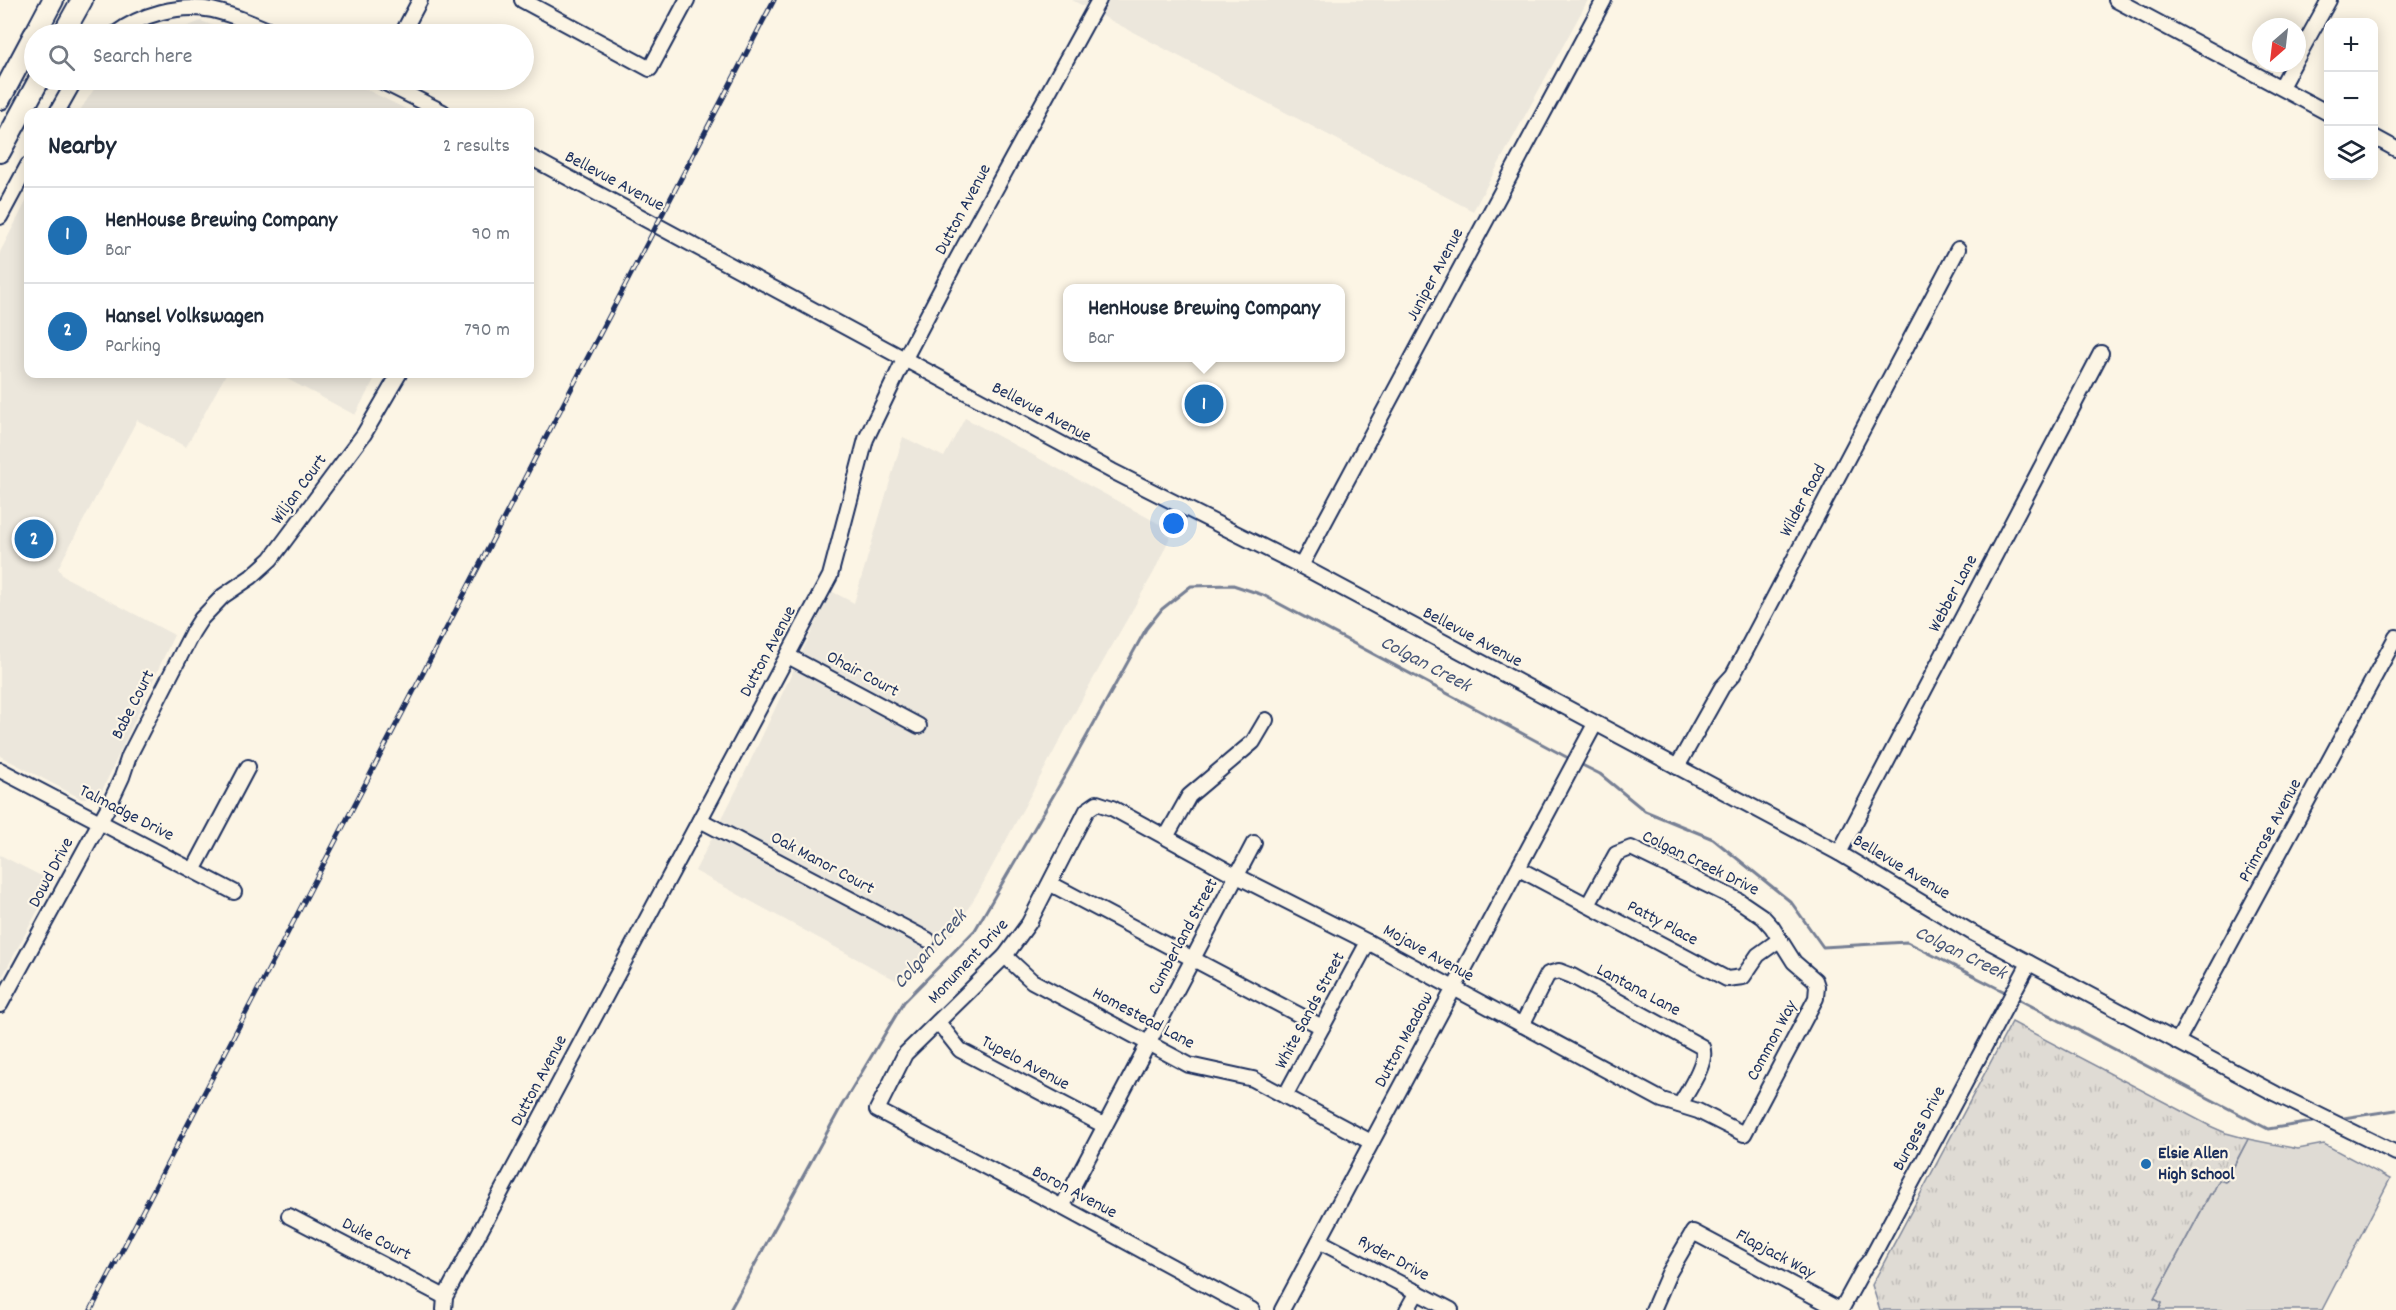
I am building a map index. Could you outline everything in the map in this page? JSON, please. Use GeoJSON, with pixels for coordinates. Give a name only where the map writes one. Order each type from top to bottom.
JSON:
{"type":"FeatureCollection","features":[{"type":"Feature","properties":{"kind":"highway"},"geometry":{"type":"LineString","coordinates":[[41,24],[53,0]]}},
{"type":"Feature","properties":{"kind":"highway"},"geometry":{"type":"LineString","coordinates":[[69,24],[82,0]]}},
{"type":"Feature","properties":{"kind":"highway"},"geometry":{"type":"LineString","coordinates":[[0,99],[24,55]]}},
{"type":"Feature","properties":{"kind":"highway"},"geometry":{"type":"LineString","coordinates":[[0,152],[34,90]]}},
{"type":"Feature","properties":{"kind":"street"},"geometry":{"type":"LineString","coordinates":[[407,24],[420,0]]}},
{"type":"Feature","properties":{"kind":"street"},"geometry":{"type":"LineString","coordinates":[[522,0],[650,69],[687,0]]}},
{"type":"Feature","properties":{"kind":"street","name":"Dutton Avenue"},"geometry":{"type":"LineString","coordinates":[[445,1303],[830,576],[866,439],[904,360],[1099,0]]}},
{"type":"Feature","properties":{"kind":"street","name":"Juniper Avenue"},"geometry":{"type":"LineString","coordinates":[[1300,566],[1604,0]]}},
{"type":"Feature","properties":{"kind":"street"},"geometry":{"type":"LineString","coordinates":[[2116,0],[2324,111]]}},
{"type":"Feature","properties":{"kind":"street"},"geometry":{"type":"LineString","coordinates":[[2306,42],[2329,0]]}},
{"type":"Feature","properties":{"kind":"street"},"geometry":{"type":"LineString","coordinates":[[132,24],[163,12],[187,9],[209,9],[236,16],[254,24]]}},
{"type":"Feature","properties":{"kind":"street"},"geometry":{"type":"LineString","coordinates":[[2281,87],[2289,72]]}},
{"type":"Feature","properties":{"kind":"street"},"geometry":{"type":"LineString","coordinates":[[59,108],[69,90]]}},
{"type":"Feature","properties":{"kind":"street"},"geometry":{"type":"LineString","coordinates":[[399,90],[435,108]]}},
{"type":"Feature","properties":{"kind":"street"},"geometry":{"type":"LineString","coordinates":[[2378,140],[2396,149]]}},
{"type":"Feature","properties":{"kind":"street","name":"Bellevue Avenue"},"geometry":{"type":"LineString","coordinates":[[534,159],[1112,471],[1300,566],[1839,852],[1971,932],[2177,1042],[2348,1131],[2396,1153]]}},
{"type":"Feature","properties":{"kind":"street"},"geometry":{"type":"LineString","coordinates":[[0,217],[24,172]]}},
{"type":"Feature","properties":{"kind":"street","name":"Wilder Road"},"geometry":{"type":"LineString","coordinates":[[1677,766],[1722,687],[1733,675],[1958,249]]}},
{"type":"Feature","properties":{"kind":"street","name":"Webber Lane"},"geometry":{"type":"LineString","coordinates":[[1839,852],[2101,353]]}},
{"type":"Feature","properties":{"kind":"street","name":"Wiljan Court"},"geometry":{"type":"LineString","coordinates":[[209,611],[223,596],[251,577],[271,559],[364,434],[397,378]]}},
{"type":"Feature","properties":{"kind":"street","name":"Babe Court"},"geometry":{"type":"LineString","coordinates":[[100,821],[151,711],[192,633],[209,611]]}},
{"type":"Feature","properties":{"kind":"street","name":"Primrose Avenue"},"geometry":{"type":"LineString","coordinates":[[2177,1042],[2396,637]]}},
{"type":"Feature","properties":{"kind":"street","name":"Ohair Court"},"geometry":{"type":"LineString","coordinates":[[788,656],[919,726]]}},
{"type":"Feature","properties":{"kind":"street"},"geometry":{"type":"LineString","coordinates":[[1166,837],[1189,796],[1253,742],[1266,720]]}},
{"type":"Feature","properties":{"kind":"street","name":"Dutton Meadow"},"geometry":{"type":"LineString","coordinates":[[1282,1310],[1595,724]]}},
{"type":"Feature","properties":{"kind":"street"},"geometry":{"type":"LineString","coordinates":[[194,869],[248,767]]}},
{"type":"Feature","properties":{"kind":"street","name":"Talmadge Drive"},"geometry":{"type":"LineString","coordinates":[[0,771],[194,869],[234,892]]}},
{"type":"Feature","properties":{"kind":"street","name":"Mojave Avenue"},"geometry":{"type":"LineString","coordinates":[[1097,803],[1112,808],[1237,876],[1368,942],[1662,1100],[1698,1111],[1744,1134]]}},
{"type":"Feature","properties":{"kind":"street","name":"Monument Drive"},"geometry":{"type":"LineString","coordinates":[[878,1110],[905,1054],[1005,956],[1029,923],[1087,810],[1097,803]]}},
{"type":"Feature","properties":{"kind":"street","name":"Oak Manor Court"},"geometry":{"type":"LineString","coordinates":[[700,820],[928,940]]}},
{"type":"Feature","properties":{"kind":"street","name":"Dowd Drive"},"geometry":{"type":"LineString","coordinates":[[0,1005],[100,821]]}},
{"type":"Feature","properties":{"kind":"street","name":"Cumberland Street"},"geometry":{"type":"LineString","coordinates":[[1062,1207],[1254,843]]}},
{"type":"Feature","properties":{"kind":"street","name":"Colgan Creek Drive"},"geometry":{"type":"LineString","coordinates":[[1588,905],[1616,854],[1631,848],[1753,909],[1772,927],[1779,940]]}},
{"type":"Feature","properties":{"kind":"street","name":"Patty Place"},"geometry":{"type":"LineString","coordinates":[[1519,869],[1727,979],[1743,977],[1758,955],[1779,940]]}},
{"type":"Feature","properties":{"kind":"street"},"geometry":{"type":"LineString","coordinates":[[1051,884],[1322,1027]]}},
{"type":"Feature","properties":{"kind":"street","name":"Common Way"},"geometry":{"type":"LineString","coordinates":[[1744,1134],[1817,993],[1815,980],[1794,962],[1779,940]]}},
{"type":"Feature","properties":{"kind":"street","name":"White Sands Street"},"geometry":{"type":"LineString","coordinates":[[1286,1096],[1368,942]]}},
{"type":"Feature","properties":{"kind":"street","name":"Homestead Lane"},"geometry":{"type":"LineString","coordinates":[[1005,956],[1032,981],[1189,1065],[1253,1079],[1371,1142]]}},
{"type":"Feature","properties":{"kind":"street","name":"Burgess Drive"},"geometry":{"type":"LineString","coordinates":[[1840,1310],[1871,1259],[2029,963]]}},
{"type":"Feature","properties":{"kind":"street","name":"Lantana Lane"},"geometry":{"type":"LineString","coordinates":[[1522,1025],[1548,974],[1559,971],[1572,976],[1702,1047],[1703,1061],[1680,1105]]}},
{"type":"Feature","properties":{"kind":"street","name":"Tupelo Avenue"},"geometry":{"type":"LineString","coordinates":[[938,1022],[960,1050],[1105,1126]]}},
{"type":"Feature","properties":{"kind":"street","name":"Boron Avenue"},"geometry":{"type":"LineString","coordinates":[[878,1110],[1252,1310]]}},
{"type":"Feature","properties":{"kind":"street","name":"Duke Court"},"geometry":{"type":"LineString","coordinates":[[289,1216],[445,1303]]}},
{"type":"Feature","properties":{"kind":"street","name":"Flapjack Way"},"geometry":{"type":"LineString","coordinates":[[1653,1310],[1669,1273],[1693,1232],[1840,1310]]}},
{"type":"Feature","properties":{"kind":"street","name":"Ryder Drive"},"geometry":{"type":"LineString","coordinates":[[1319,1240],[1451,1310]]}},
{"type":"Feature","properties":{"kind":"street"},"geometry":{"type":"LineString","coordinates":[[1407,1310],[1417,1292]]}},
{"type":"Feature","properties":{"kind":"shaded area"},"geometry":{"type":"Polygon","coordinates":[[[1072,0],[1588,0],[1473,211],[1072,0]]]}},
{"type":"Feature","properties":{"kind":"shaded area"},"geometry":{"type":"Polygon","coordinates":[[[201,21],[209,24],[193,24],[201,21]]]}},
{"type":"Feature","properties":{"kind":"shaded area"},"geometry":{"type":"Polygon","coordinates":[[[93,90],[367,90],[404,108],[82,108],[93,90]]]}},
{"type":"Feature","properties":{"kind":"shaded area"},"geometry":{"type":"Polygon","coordinates":[[[24,206],[24,378],[224,378],[186,447],[137,420],[58,568],[63,576],[174,635],[101,793],[82,799],[0,756],[0,252],[24,206]]]}},
{"type":"Feature","properties":{"kind":"shaded area"},"geometry":{"type":"Polygon","coordinates":[[[286,378],[375,378],[355,415],[286,378]]]}},
{"type":"Feature","properties":{"kind":"shaded area"},"geometry":{"type":"Polygon","coordinates":[[[965,418],[1165,527],[1168,530],[1166,535],[1170,537],[1154,572],[1088,688],[980,889],[953,933],[903,984],[695,871],[737,789],[831,591],[854,603],[903,437],[944,457],[965,418]]]}},
{"type":"Feature","properties":{"kind":"shaded area"},"geometry":{"type":"Polygon","coordinates":[[[0,855],[53,882],[0,981],[0,855]]]}},
{"type":"Feature","properties":{"kind":"green space","name":"Elsie Allen High School"},"geometry":{"type":"Polygon","coordinates":[[[2012,1022],[2210,1126],[2248,1139],[2225,1182],[2219,1180],[2210,1194],[2154,1299],[2162,1303],[2159,1310],[1880,1310],[1872,1285],[2012,1022]]]}},
{"type":"Feature","properties":{"kind":"green space"},"geometry":{"type":"Polygon","coordinates":[[[2248,1139],[2298,1149],[2324,1144],[2390,1179],[2322,1310],[2159,1310],[2162,1303],[2154,1299],[2211,1193],[2219,1180],[2226,1182],[2248,1139]]]}},
{"type":"Feature","properties":{"kind":"waterway","name":"Colgan Creek"},"geometry":{"type":"LineString","coordinates":[[730,1310],[842,1105],[904,1002],[975,930],[1067,772],[1146,629],[1162,609],[1191,586],[1233,585],[1263,595],[1572,760]]}},
{"type":"Feature","properties":{"kind":"waterway","name":"Colgan Creek"},"geometry":{"type":"LineString","coordinates":[[1578,763],[1600,774],[1645,811],[1713,839],[1791,902],[1823,947],[1907,942],[2007,993]]}},
{"type":"Feature","properties":{"kind":"waterway","name":"Colgan Creek"},"geometry":{"type":"LineString","coordinates":[[2016,998],[2268,1129],[2319,1121]]}},
{"type":"Feature","properties":{"kind":"waterway","name":"Colgan Creek"},"geometry":{"type":"LineString","coordinates":[[2337,1119],[2396,1110]]}},
{"type":"Feature","properties":{"kind":"railway"},"geometry":{"type":"LineString","coordinates":[[91,1310],[774,0]]}},
{"type":"Feature","properties":{"kind":"place","name":"HenHouse Brewing Company"},"geometry":{"type":"Point","coordinates":[1204,404]}},
{"type":"Feature","properties":{"kind":"place","name":"Hansel Volkswagen"},"geometry":{"type":"Point","coordinates":[34,539]}},
{"type":"Feature","properties":{"kind":"place","name":"Elsie Allen High School"},"geometry":{"type":"Point","coordinates":[2146,1164]}}]}
